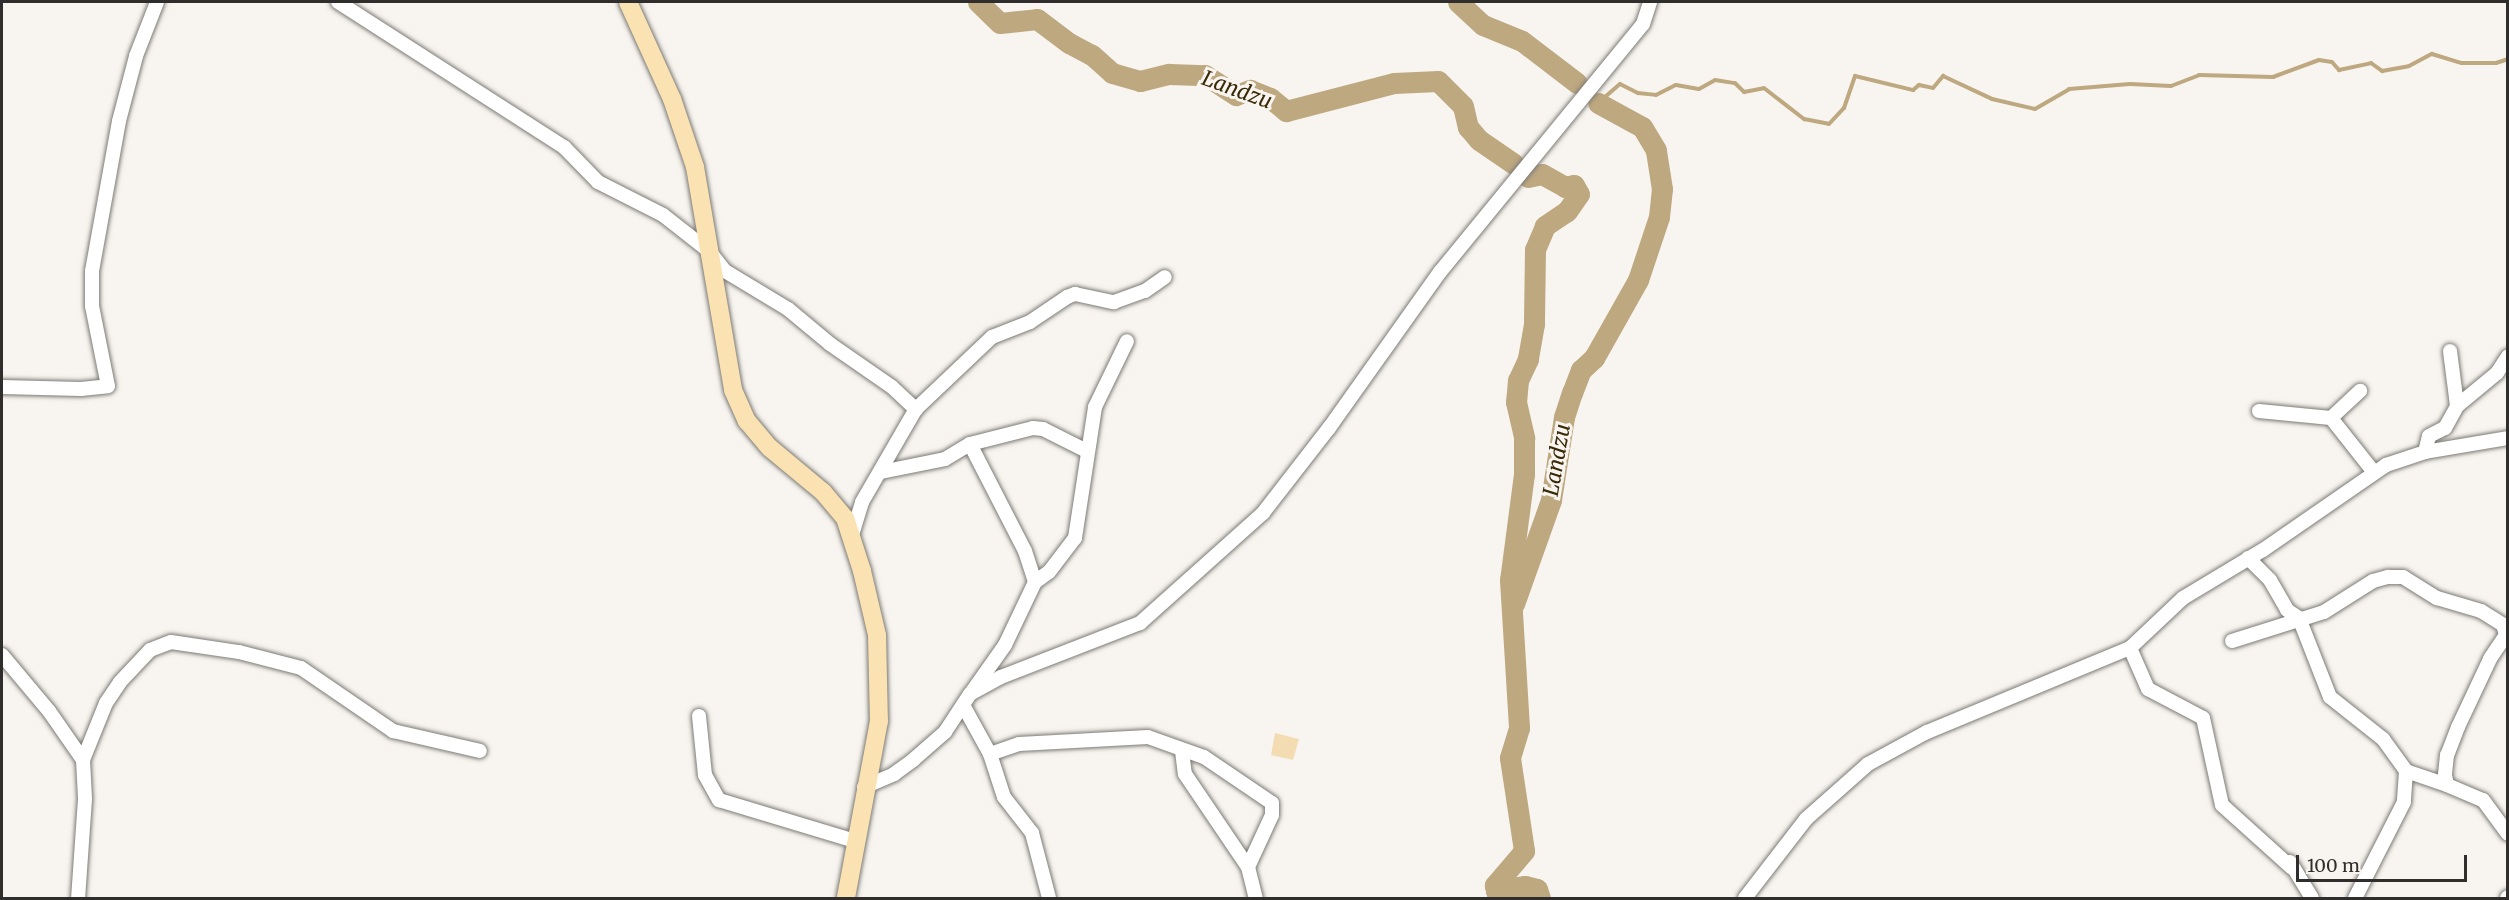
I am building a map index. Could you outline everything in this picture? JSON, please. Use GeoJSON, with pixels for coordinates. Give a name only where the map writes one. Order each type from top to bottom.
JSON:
{"type":"FeatureCollection","features":[{"type":"Feature","properties":{"kind":"main road"},"geometry":{"type":"LineString","coordinates":[[628,2],[672,99],[692,158],[733,390],[747,421],[792,469],[823,492],[845,518],[852,535],[877,636],[880,684],[879,721],[864,787],[846,898]]}},
{"type":"Feature","properties":{"kind":"street"},"geometry":{"type":"LineString","coordinates":[[2,387],[81,389],[108,386],[92,306],[92,271],[118,121],[136,56],[157,2]]}},
{"type":"Feature","properties":{"kind":"street"},"geometry":{"type":"LineString","coordinates":[[338,2],[564,147],[598,182],[663,215],[710,252],[725,272],[788,309],[830,344],[892,387],[916,410]]}},
{"type":"Feature","properties":{"kind":"street"},"geometry":{"type":"LineString","coordinates":[[967,700],[1001,677],[1140,622],[1263,513],[1329,428],[1440,272],[1643,24],[1650,2]]}},
{"type":"Feature","properties":{"kind":"street"},"geometry":{"type":"LineString","coordinates":[[852,535],[862,502],[916,410],[992,337],[1030,321],[1075,294],[1121,300],[1146,291],[1165,277]]}},
{"type":"Feature","properties":{"kind":"street"},"geometry":{"type":"LineString","coordinates":[[864,787],[894,774],[945,732],[1005,645],[1035,582],[1049,572],[1075,538],[1095,407],[1127,341]]}},
{"type":"Feature","properties":{"kind":"street"},"geometry":{"type":"LineString","coordinates":[[2450,351],[2457,406]]}},
{"type":"Feature","properties":{"kind":"street"},"geometry":{"type":"LineString","coordinates":[[2425,452],[2429,436],[2445,428],[2457,406],[2497,373],[2508,356]]}},
{"type":"Feature","properties":{"kind":"street"},"geometry":{"type":"LineString","coordinates":[[2331,418],[2360,391]]}},
{"type":"Feature","properties":{"kind":"street"},"geometry":{"type":"LineString","coordinates":[[2259,411],[2331,418],[2373,471]]}},
{"type":"Feature","properties":{"kind":"street"},"geometry":{"type":"LineString","coordinates":[[881,472],[945,459],[970,444],[1033,428],[1043,429],[1087,451]]}},
{"type":"Feature","properties":{"kind":"street"},"geometry":{"type":"LineString","coordinates":[[1745,898],[1806,819],[1868,764],[1927,732],[2130,648],[2183,598],[2248,558],[2373,471],[2425,452],[2508,438]]}},
{"type":"Feature","properties":{"kind":"street"},"geometry":{"type":"LineString","coordinates":[[970,444],[1025,551],[1035,582]]}},
{"type":"Feature","properties":{"kind":"street"},"geometry":{"type":"LineString","coordinates":[[2248,558],[2270,580],[2287,610],[2299,618],[2330,697],[2383,738],[2406,771],[2482,800],[2508,834]]}},
{"type":"Feature","properties":{"kind":"street"},"geometry":{"type":"LineString","coordinates":[[2232,641],[2324,612],[2373,581],[2403,577],[2437,598],[2496,619],[2507,633],[2490,659],[2451,746],[2447,785]]}},
{"type":"Feature","properties":{"kind":"street"},"geometry":{"type":"LineString","coordinates":[[78,898],[85,799],[82,760],[106,704],[120,682],[150,650],[171,642],[239,652],[301,668],[393,731],[480,751]]}},
{"type":"Feature","properties":{"kind":"street"},"geometry":{"type":"LineString","coordinates":[[2130,648],[2148,688],[2203,718],[2222,805],[2291,865],[2312,898]]}},
{"type":"Feature","properties":{"kind":"street"},"geometry":{"type":"LineString","coordinates":[[2,655],[49,711],[82,760]]}},
{"type":"Feature","properties":{"kind":"street"},"geometry":{"type":"LineString","coordinates":[[967,700],[990,754],[1004,797],[1032,833],[1049,898]]}},
{"type":"Feature","properties":{"kind":"street"},"geometry":{"type":"LineString","coordinates":[[699,716],[705,775],[719,800],[855,841]]}},
{"type":"Feature","properties":{"kind":"street"},"geometry":{"type":"LineString","coordinates":[[990,754],[1019,744],[1126,737],[1158,739],[1182,751],[1204,757],[1272,803],[1272,815],[1248,867]]}},
{"type":"Feature","properties":{"kind":"street"},"geometry":{"type":"LineString","coordinates":[[1182,751],[1185,774],[1248,867],[1256,898]]}},
{"type":"Feature","properties":{"kind":"street"},"geometry":{"type":"LineString","coordinates":[[2355,898],[2404,802],[2406,771]]}},
{"type":"Feature","properties":{"kind":"shaded area"},"geometry":{"type":"Polygon","coordinates":[[[1275,733],[1299,739],[1293,760],[1271,755],[1275,733]]]}},
{"type":"Feature","properties":{"kind":"waterway","name":"Landzu"},"geometry":{"type":"LineString","coordinates":[[978,2],[1000,23],[1037,19],[1069,43],[1092,55],[1112,73],[1140,81],[1169,74],[1205,75],[1236,95],[1250,90],[1270,98],[1286,111],[1394,83],[1438,81],[1463,106],[1468,127],[1479,140],[1514,164]]}},
{"type":"Feature","properties":{"kind":"waterway","name":"Landzu"},"geometry":{"type":"LineString","coordinates":[[1458,2],[1483,25],[1522,41],[1577,83]]}},
{"type":"Feature","properties":{"kind":"waterway"},"geometry":{"type":"LineString","coordinates":[[1598,103],[1620,84],[1638,93],[1656,95],[1676,85],[1699,89],[1715,80],[1735,83],[1744,92],[1764,88],[1804,119],[1829,124],[1844,108],[1855,76],[1913,90],[1919,85],[1933,88],[1943,76],[1992,99],[2035,109],[2069,89],[2130,84],[2171,86],[2199,75],[2273,77],[2319,60],[2332,62],[2339,70],[2371,63],[2382,71],[2409,66],[2432,54],[2462,63],[2496,63],[2508,59]]}},
{"type":"Feature","properties":{"kind":"waterway","name":"Landzu"},"geometry":{"type":"LineString","coordinates":[[1514,604],[1551,500],[1564,417],[1572,393],[1581,370],[1594,358],[1638,280],[1659,217],[1662,189],[1656,150],[1642,127],[1598,103]]}},
{"type":"Feature","properties":{"kind":"waterway","name":"Landzu"},"geometry":{"type":"LineString","coordinates":[[1528,177],[1542,174],[1565,187],[1574,185],[1579,194],[1567,211],[1545,226],[1535,249],[1534,324],[1528,359],[1518,380],[1516,402],[1524,438],[1524,474],[1510,580],[1519,728],[1510,758],[1524,851],[1495,885],[1496,891],[1525,886],[1537,889],[1540,898]]}}]}
